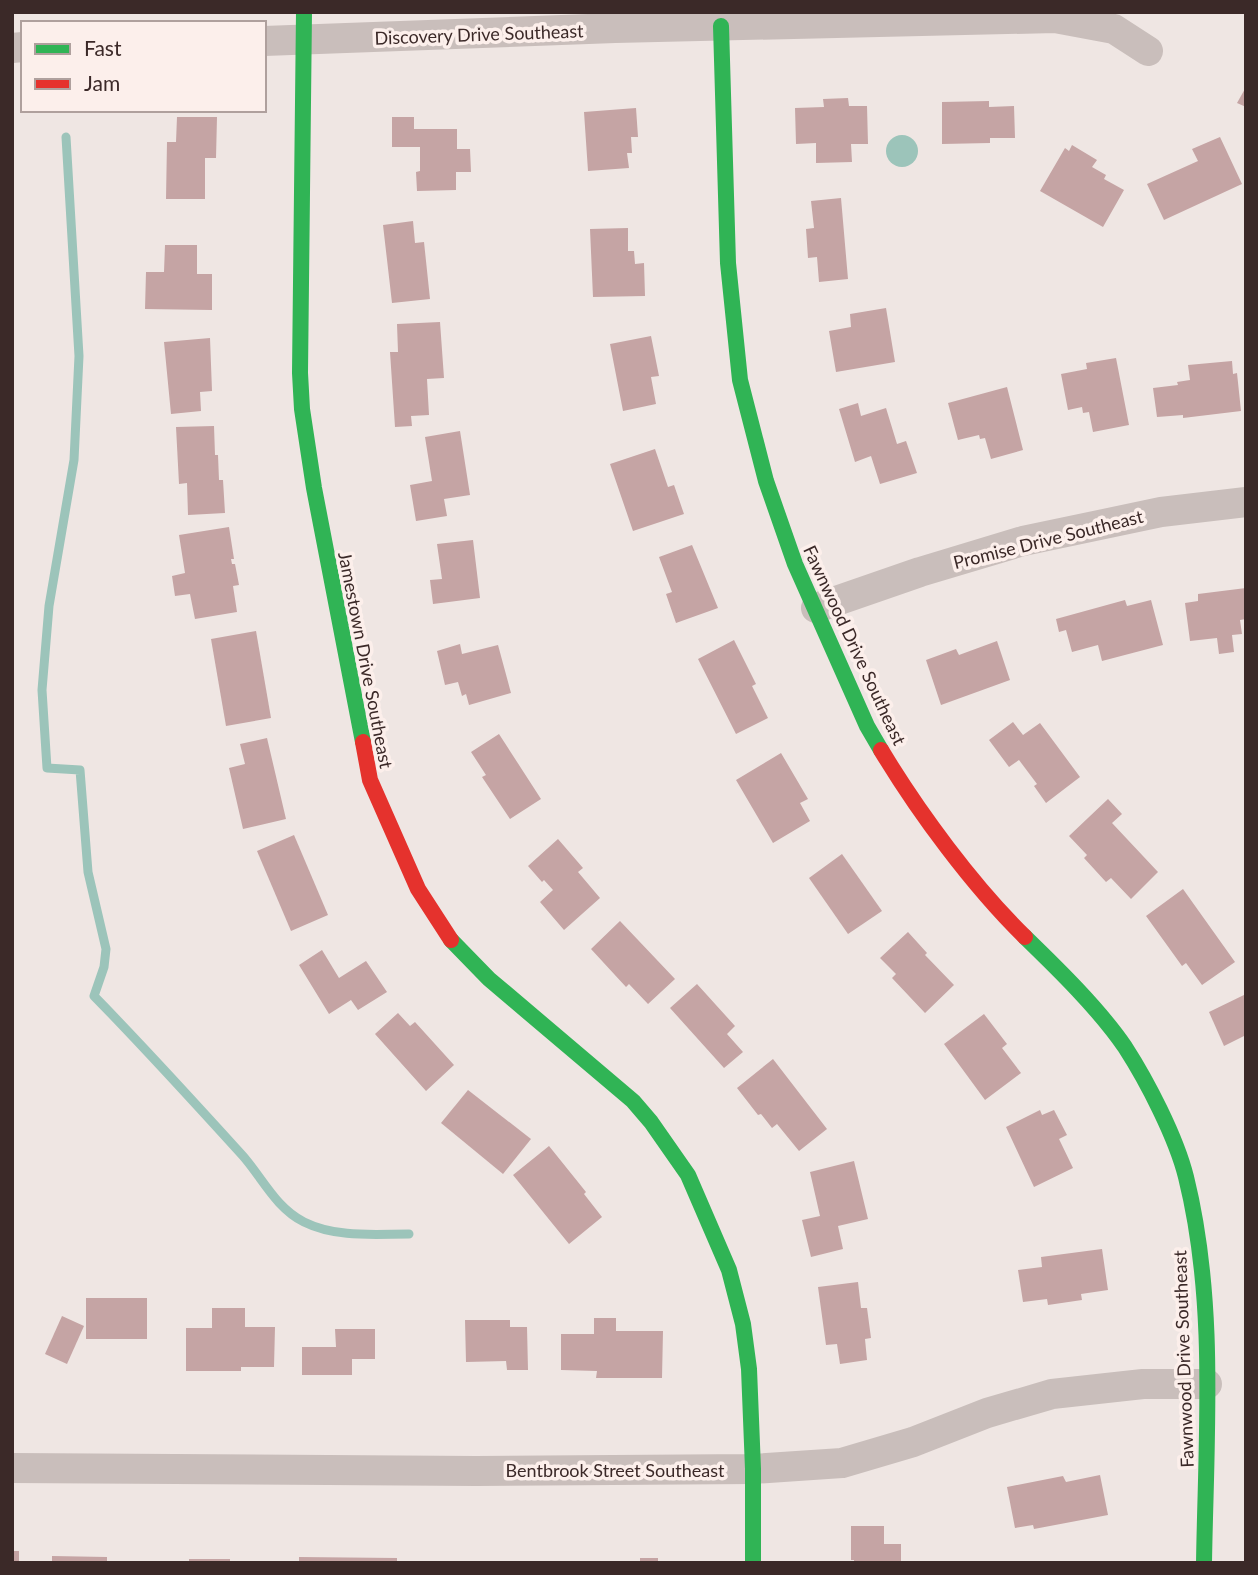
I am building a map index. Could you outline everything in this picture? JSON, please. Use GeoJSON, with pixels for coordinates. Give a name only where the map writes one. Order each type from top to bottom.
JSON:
{"type":"FeatureCollection","features":[{"type":"Feature","properties":{"kind":"street","name":"Discovery Drive Southeast"},"geometry":{"type":"LineString","coordinates":[[266,40],[304,26],[721,26],[1055,18],[1114,29],[1148,51]]}},
{"type":"Feature","properties":{"kind":"street","name":"Jamestown Drive Southeast"},"geometry":{"type":"LineString","coordinates":[[304,26],[300,373],[302,409],[322,535],[370,780],[418,889],[454,944],[509,997],[633,1101],[658,1131],[688,1175],[729,1270],[743,1324],[749,1368],[753,1563]]}},
{"type":"Feature","properties":{"kind":"street","name":"Fawnwood Drive Southeast"},"geometry":{"type":"LineString","coordinates":[[721,26],[728,263],[740,380],[770,492],[795,564],[867,726],[889,764],[927,819],[1002,914],[1068,979],[1124,1045],[1158,1106],[1185,1174],[1201,1252],[1207,1384],[1204,1563]]}},
{"type":"Feature","properties":{"kind":"street","name":"Promise Drive Southeast"},"geometry":{"type":"LineString","coordinates":[[816,608],[920,572],[1023,541],[1161,512],[1246,502]]}},
{"type":"Feature","properties":{"kind":"street","name":"Bentbrook Street Southeast"},"geometry":{"type":"LineString","coordinates":[[12,1468],[465,1471],[753,1469],[842,1463],[913,1442],[987,1413],[1052,1394],[1143,1384],[1207,1384]]}},
{"type":"Feature","properties":{"kind":"water"},"geometry":{"type":"Polygon","coordinates":[[[902,135],[913,140],[918,151],[913,162],[902,167],[891,162],[886,151],[891,140],[902,135]]]}},
{"type":"Feature","properties":{"kind":"building"},"geometry":{"type":"Polygon","coordinates":[[[1246,87],[1246,107],[1237,103],[1246,87]]]}},
{"type":"Feature","properties":{"kind":"building"},"geometry":{"type":"Polygon","coordinates":[[[848,98],[849,106],[867,106],[868,144],[851,144],[852,162],[816,163],[816,143],[796,144],[795,108],[824,107],[823,99],[848,98]]]}},
{"type":"Feature","properties":{"kind":"building"},"geometry":{"type":"Polygon","coordinates":[[[989,101],[989,107],[1014,106],[1015,138],[990,138],[990,143],[942,144],[942,102],[989,101]]]}},
{"type":"Feature","properties":{"kind":"building"},"geometry":{"type":"Polygon","coordinates":[[[636,108],[638,137],[631,137],[632,153],[627,153],[629,168],[588,171],[584,112],[636,108]]]}},
{"type":"Feature","properties":{"kind":"building"},"geometry":{"type":"Polygon","coordinates":[[[177,117],[217,117],[216,158],[205,158],[205,199],[166,199],[167,142],[176,142],[177,117]]]}},
{"type":"Feature","properties":{"kind":"building"},"geometry":{"type":"Polygon","coordinates":[[[392,117],[414,117],[414,129],[457,129],[457,149],[470,149],[471,172],[456,172],[456,190],[417,191],[416,172],[420,171],[420,147],[392,147],[392,117]]]}},
{"type":"Feature","properties":{"kind":"building"},"geometry":{"type":"Polygon","coordinates":[[[1220,137],[1242,184],[1164,220],[1147,184],[1198,161],[1192,149],[1220,137]]]}},
{"type":"Feature","properties":{"kind":"building"},"geometry":{"type":"Polygon","coordinates":[[[1072,145],[1097,160],[1092,167],[1106,175],[1104,179],[1124,190],[1103,227],[1040,191],[1065,148],[1069,151],[1072,145]]]}},
{"type":"Feature","properties":{"kind":"building"},"geometry":{"type":"Polygon","coordinates":[[[841,198],[848,279],[819,282],[817,257],[808,258],[806,229],[814,228],[811,201],[841,198]]]}},
{"type":"Feature","properties":{"kind":"building"},"geometry":{"type":"Polygon","coordinates":[[[413,221],[415,243],[424,242],[430,299],[392,303],[383,225],[413,221]]]}},
{"type":"Feature","properties":{"kind":"building"},"geometry":{"type":"Polygon","coordinates":[[[628,228],[628,251],[634,251],[635,264],[644,263],[645,296],[593,297],[590,229],[628,228]]]}},
{"type":"Feature","properties":{"kind":"building"},"geometry":{"type":"Polygon","coordinates":[[[165,245],[197,245],[197,274],[212,274],[212,310],[145,309],[146,272],[164,272],[165,245]]]}},
{"type":"Feature","properties":{"kind":"building"},"geometry":{"type":"Polygon","coordinates":[[[886,308],[895,362],[836,372],[829,331],[851,327],[850,314],[886,308]]]}},
{"type":"Feature","properties":{"kind":"building"},"geometry":{"type":"Polygon","coordinates":[[[440,322],[444,378],[427,379],[429,415],[411,416],[412,426],[395,427],[390,352],[398,352],[397,324],[440,322]]]}},
{"type":"Feature","properties":{"kind":"building"},"geometry":{"type":"Polygon","coordinates":[[[651,336],[659,376],[651,377],[656,404],[623,411],[610,344],[651,336]]]}},
{"type":"Feature","properties":{"kind":"building"},"geometry":{"type":"Polygon","coordinates":[[[210,338],[212,391],[200,392],[201,411],[171,414],[164,342],[210,338]]]}},
{"type":"Feature","properties":{"kind":"building"},"geometry":{"type":"Polygon","coordinates":[[[1116,358],[1129,425],[1093,432],[1089,412],[1083,413],[1082,407],[1068,410],[1061,374],[1087,369],[1086,363],[1116,358]]]}},
{"type":"Feature","properties":{"kind":"building"},"geometry":{"type":"Polygon","coordinates":[[[1232,361],[1233,374],[1237,373],[1241,411],[1183,418],[1183,415],[1157,417],[1153,388],[1178,385],[1177,382],[1190,380],[1188,365],[1232,361]]]}},
{"type":"Feature","properties":{"kind":"building"},"geometry":{"type":"Polygon","coordinates":[[[1007,387],[1023,450],[991,459],[985,438],[980,439],[979,435],[958,440],[948,403],[1007,387]]]}},
{"type":"Feature","properties":{"kind":"building"},"geometry":{"type":"Polygon","coordinates":[[[858,403],[861,416],[886,408],[897,444],[906,441],[917,473],[880,484],[871,456],[855,462],[839,409],[858,403]]]}},
{"type":"Feature","properties":{"kind":"building"},"geometry":{"type":"Polygon","coordinates":[[[214,426],[215,455],[218,455],[219,480],[223,480],[225,513],[188,515],[187,483],[179,484],[176,427],[214,426]]]}},
{"type":"Feature","properties":{"kind":"building"},"geometry":{"type":"Polygon","coordinates":[[[460,431],[470,495],[444,499],[447,516],[416,521],[410,485],[432,481],[425,437],[460,431]]]}},
{"type":"Feature","properties":{"kind":"building"},"geometry":{"type":"Polygon","coordinates":[[[655,449],[668,487],[674,485],[684,514],[633,531],[610,464],[655,449]]]}},
{"type":"Feature","properties":{"kind":"building"},"geometry":{"type":"Polygon","coordinates":[[[229,527],[234,559],[231,559],[232,564],[235,564],[239,585],[233,586],[237,612],[195,619],[190,594],[175,596],[172,576],[185,573],[179,535],[229,527]]]}},
{"type":"Feature","properties":{"kind":"building"},"geometry":{"type":"Polygon","coordinates":[[[473,540],[480,598],[433,604],[430,580],[442,579],[437,544],[473,540]]]}},
{"type":"Feature","properties":{"kind":"building"},"geometry":{"type":"Polygon","coordinates":[[[692,545],[718,608],[676,623],[666,594],[672,592],[659,557],[692,545]]]}},
{"type":"Feature","properties":{"kind":"building"},"geometry":{"type":"Polygon","coordinates":[[[1246,588],[1246,619],[1240,620],[1242,634],[1232,635],[1234,652],[1219,654],[1217,638],[1190,641],[1185,603],[1198,601],[1198,594],[1246,588]]]}},
{"type":"Feature","properties":{"kind":"building"},"geometry":{"type":"Polygon","coordinates":[[[1125,600],[1127,606],[1151,600],[1163,645],[1102,661],[1098,645],[1072,652],[1066,630],[1059,632],[1056,619],[1125,600]]]}},
{"type":"Feature","properties":{"kind":"building"},"geometry":{"type":"Polygon","coordinates":[[[256,631],[271,718],[226,726],[211,639],[256,631]]]}},
{"type":"Feature","properties":{"kind":"building"},"geometry":{"type":"Polygon","coordinates":[[[734,640],[756,684],[752,686],[768,718],[736,734],[698,659],[734,640]]]}},
{"type":"Feature","properties":{"kind":"building"},"geometry":{"type":"Polygon","coordinates":[[[997,641],[1010,680],[941,705],[926,660],[956,649],[959,655],[997,641]]]}},
{"type":"Feature","properties":{"kind":"building"},"geometry":{"type":"Polygon","coordinates":[[[460,644],[462,654],[498,645],[511,693],[469,705],[466,694],[462,696],[458,682],[445,685],[437,651],[460,644]]]}},
{"type":"Feature","properties":{"kind":"building"},"geometry":{"type":"Polygon","coordinates":[[[1013,722],[1023,735],[1040,723],[1080,777],[1046,803],[1034,786],[1037,784],[1019,760],[1009,767],[989,740],[1013,722]]]}},
{"type":"Feature","properties":{"kind":"building"},"geometry":{"type":"Polygon","coordinates":[[[499,734],[541,799],[510,819],[482,777],[486,775],[471,752],[499,734]]]}},
{"type":"Feature","properties":{"kind":"building"},"geometry":{"type":"Polygon","coordinates":[[[267,738],[286,819],[243,829],[229,768],[245,764],[240,744],[267,738]]]}},
{"type":"Feature","properties":{"kind":"building"},"geometry":{"type":"Polygon","coordinates":[[[781,753],[808,799],[800,803],[810,821],[773,843],[736,780],[781,753]]]}},
{"type":"Feature","properties":{"kind":"building"},"geometry":{"type":"Polygon","coordinates":[[[1108,799],[1122,814],[1112,823],[1158,872],[1131,899],[1111,878],[1106,882],[1084,858],[1087,855],[1069,836],[1108,799]]]}},
{"type":"Feature","properties":{"kind":"building"},"geometry":{"type":"Polygon","coordinates":[[[294,835],[328,915],[291,931],[257,851],[294,835]]]}},
{"type":"Feature","properties":{"kind":"building"},"geometry":{"type":"Polygon","coordinates":[[[558,839],[583,868],[578,872],[600,898],[564,930],[540,902],[553,890],[528,866],[558,839]]]}},
{"type":"Feature","properties":{"kind":"building"},"geometry":{"type":"Polygon","coordinates":[[[842,854],[882,911],[848,934],[809,878],[842,854]]]}},
{"type":"Feature","properties":{"kind":"building"},"geometry":{"type":"Polygon","coordinates":[[[1183,889],[1235,962],[1202,985],[1186,963],[1182,966],[1146,916],[1183,889]]]}},
{"type":"Feature","properties":{"kind":"building"},"geometry":{"type":"Polygon","coordinates":[[[620,921],[675,979],[648,1004],[629,984],[626,987],[591,949],[620,921]]]}},
{"type":"Feature","properties":{"kind":"building"},"geometry":{"type":"Polygon","coordinates":[[[908,932],[927,953],[925,955],[954,985],[925,1013],[892,978],[896,974],[880,958],[908,932]]]}},
{"type":"Feature","properties":{"kind":"building"},"geometry":{"type":"Polygon","coordinates":[[[322,950],[339,978],[366,961],[387,992],[358,1010],[351,1000],[329,1014],[299,965],[322,950]]]}},
{"type":"Feature","properties":{"kind":"building"},"geometry":{"type":"Polygon","coordinates":[[[697,984],[735,1026],[727,1034],[743,1052],[724,1068],[670,1008],[697,984]]]}},
{"type":"Feature","properties":{"kind":"building"},"geometry":{"type":"Polygon","coordinates":[[[1246,994],[1246,1035],[1224,1046],[1209,1012],[1246,994]]]}},
{"type":"Feature","properties":{"kind":"building"},"geometry":{"type":"Polygon","coordinates":[[[398,1013],[410,1026],[415,1022],[454,1065],[426,1091],[375,1034],[398,1013]]]}},
{"type":"Feature","properties":{"kind":"building"},"geometry":{"type":"Polygon","coordinates":[[[984,1014],[1007,1044],[1002,1048],[1021,1073],[985,1100],[944,1044],[984,1014]]]}},
{"type":"Feature","properties":{"kind":"building"},"geometry":{"type":"Polygon","coordinates":[[[773,1059],[827,1129],[799,1151],[777,1124],[772,1128],[761,1114],[758,1115],[737,1088],[773,1059]]]}},
{"type":"Feature","properties":{"kind":"building"},"geometry":{"type":"Polygon","coordinates":[[[468,1090],[531,1139],[503,1174],[441,1123],[468,1090]]]}},
{"type":"Feature","properties":{"kind":"building"},"geometry":{"type":"Polygon","coordinates":[[[1040,1110],[1042,1115],[1054,1110],[1067,1135],[1059,1139],[1073,1168],[1034,1187],[1006,1127],[1040,1110]]]}},
{"type":"Feature","properties":{"kind":"building"},"geometry":{"type":"Polygon","coordinates":[[[549,1146],[586,1192],[584,1194],[602,1217],[569,1244],[513,1175],[549,1146]]]}},
{"type":"Feature","properties":{"kind":"building"},"geometry":{"type":"Polygon","coordinates":[[[854,1161],[868,1219],[838,1226],[843,1249],[811,1257],[802,1220],[820,1216],[810,1172],[854,1161]]]}},
{"type":"Feature","properties":{"kind":"building"},"geometry":{"type":"Polygon","coordinates":[[[1102,1249],[1108,1290],[1081,1294],[1082,1300],[1048,1305],[1047,1299],[1023,1302],[1018,1270],[1042,1267],[1041,1257],[1102,1249]]]}},
{"type":"Feature","properties":{"kind":"building"},"geometry":{"type":"Polygon","coordinates":[[[858,1282],[861,1308],[867,1308],[871,1338],[865,1339],[867,1360],[840,1364],[837,1344],[826,1345],[818,1287],[858,1282]]]}},
{"type":"Feature","properties":{"kind":"building"},"geometry":{"type":"Polygon","coordinates":[[[86,1298],[147,1298],[147,1339],[86,1339],[86,1298]]]}},
{"type":"Feature","properties":{"kind":"building"},"geometry":{"type":"Polygon","coordinates":[[[212,1308],[245,1308],[245,1327],[275,1327],[274,1367],[241,1367],[241,1371],[186,1371],[186,1328],[212,1328],[212,1308]]]}},
{"type":"Feature","properties":{"kind":"building"},"geometry":{"type":"Polygon","coordinates":[[[62,1316],[84,1326],[67,1364],[45,1354],[62,1316]]]}},
{"type":"Feature","properties":{"kind":"building"},"geometry":{"type":"Polygon","coordinates":[[[594,1318],[616,1318],[616,1331],[663,1331],[662,1378],[596,1378],[597,1371],[561,1370],[561,1334],[594,1334],[594,1318]]]}},
{"type":"Feature","properties":{"kind":"building"},"geometry":{"type":"Polygon","coordinates":[[[465,1320],[510,1320],[510,1327],[527,1327],[528,1370],[507,1370],[506,1361],[466,1362],[465,1320]]]}},
{"type":"Feature","properties":{"kind":"building"},"geometry":{"type":"Polygon","coordinates":[[[335,1329],[375,1329],[375,1359],[352,1359],[352,1375],[302,1375],[302,1347],[336,1347],[335,1329]]]}},
{"type":"Feature","properties":{"kind":"building"},"geometry":{"type":"Polygon","coordinates":[[[1100,1475],[1108,1515],[1034,1529],[1033,1525],[1015,1528],[1007,1487],[1063,1476],[1066,1482],[1100,1475]]]}},
{"type":"Feature","properties":{"kind":"building"},"geometry":{"type":"Polygon","coordinates":[[[851,1526],[884,1526],[884,1544],[901,1544],[901,1563],[854,1563],[854,1560],[851,1560],[851,1526]]]}},
{"type":"Feature","properties":{"kind":"building"},"geometry":{"type":"Polygon","coordinates":[[[12,1551],[19,1551],[19,1563],[12,1563],[12,1551]]]}},
{"type":"Feature","properties":{"kind":"building"},"geometry":{"type":"Polygon","coordinates":[[[52,1556],[107,1557],[107,1563],[52,1563],[52,1556]]]}},
{"type":"Feature","properties":{"kind":"building"},"geometry":{"type":"Polygon","coordinates":[[[299,1557],[397,1558],[397,1563],[299,1563],[299,1557]]]}},
{"type":"Feature","properties":{"kind":"building"},"geometry":{"type":"Polygon","coordinates":[[[640,1558],[658,1558],[658,1563],[640,1563],[640,1558]]]}},
{"type":"Feature","properties":{"kind":"building"},"geometry":{"type":"Polygon","coordinates":[[[189,1559],[230,1559],[230,1563],[189,1563],[189,1559]]]}},
{"type":"Feature","properties":{"kind":"waterway"},"geometry":{"type":"LineString","coordinates":[[66,137],[79,356],[74,460],[49,606],[42,690],[47,768],[80,770],[88,872],[106,949],[104,967],[94,996],[225,1136],[278,1201],[294,1216],[329,1231],[409,1234]]}},
{"type":"Feature","properties":{"kind":"traffic: fast"},"geometry":{"type":"LineString","coordinates":[[304,12],[300,373],[302,409],[314,488],[363,742]]}},
{"type":"Feature","properties":{"kind":"traffic: fast"},"geometry":{"type":"LineString","coordinates":[[721,26],[728,263],[740,380],[766,481],[795,564],[867,726],[881,750]]}},
{"type":"Feature","properties":{"kind":"traffic: fast"},"geometry":{"type":"LineString","coordinates":[[1025,937],[1091,1004],[1125,1047],[1160,1110],[1186,1177],[1196,1224],[1206,1320],[1204,1563]]}},
{"type":"Feature","properties":{"kind":"traffic: fast"},"geometry":{"type":"LineString","coordinates":[[451,940],[489,979],[633,1101],[688,1175],[729,1270],[743,1324],[749,1369],[753,1563]]}},
{"type":"Feature","properties":{"kind":"traffic: jam"},"geometry":{"type":"LineString","coordinates":[[363,742],[370,780],[418,889],[451,940]]}},
{"type":"Feature","properties":{"kind":"traffic: jam"},"geometry":{"type":"LineString","coordinates":[[881,750],[948,848],[1025,937]]}}]}
